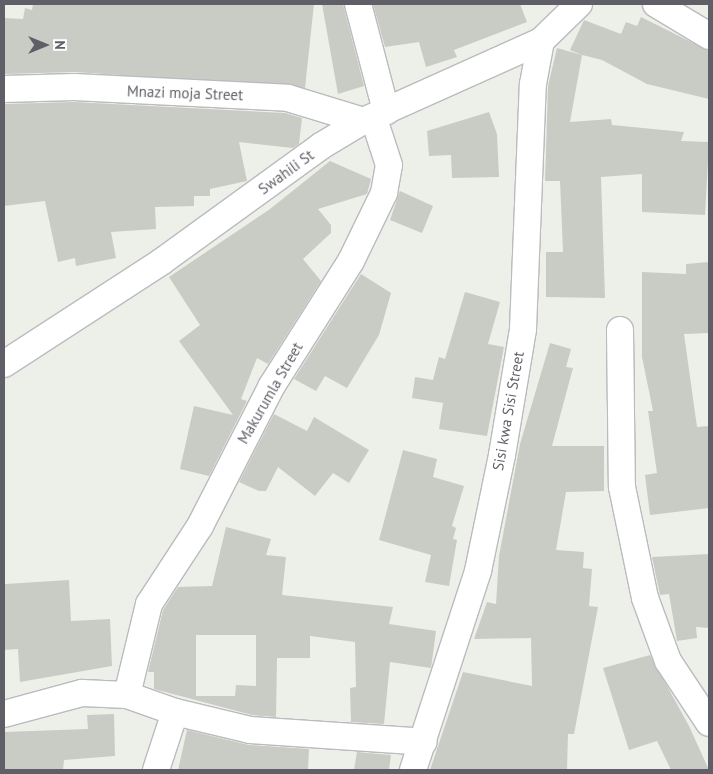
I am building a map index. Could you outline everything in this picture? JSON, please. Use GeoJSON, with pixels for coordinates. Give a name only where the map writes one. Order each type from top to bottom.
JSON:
{"type":"FeatureCollection","features":[{"type":"Feature","properties":{"kind":"street","name":"Makurumla Street"},"geometry":{"type":"LineString","coordinates":[[128,695],[148,604],[200,526],[271,387],[350,261],[384,193],[389,165],[374,117],[358,4]]}},
{"type":"Feature","properties":{"kind":"street","name":"Swahili St"},"geometry":{"type":"LineString","coordinates":[[4,364],[161,262],[321,146],[374,117],[541,40],[579,4]]}},
{"type":"Feature","properties":{"kind":"street"},"geometry":{"type":"LineString","coordinates":[[656,4],[709,36]]}},
{"type":"Feature","properties":{"kind":"street","name":"Sisi kwa Sisi Street"},"geometry":{"type":"LineString","coordinates":[[413,770],[424,742],[478,571],[502,455],[523,328],[533,84],[541,40]]}},
{"type":"Feature","properties":{"kind":"street","name":"Mnazi moja Street"},"geometry":{"type":"LineString","coordinates":[[4,90],[74,87],[288,98],[374,117]]}},
{"type":"Feature","properties":{"kind":"street"},"geometry":{"type":"LineString","coordinates":[[620,330],[622,488],[645,598],[668,661],[709,723]]}},
{"type":"Feature","properties":{"kind":"street"},"geometry":{"type":"LineString","coordinates":[[4,714],[82,693],[128,695],[175,712],[250,730],[424,742]]}},
{"type":"Feature","properties":{"kind":"street"},"geometry":{"type":"LineString","coordinates":[[156,770],[175,712]]}},
{"type":"Feature","properties":{"kind":"building"},"geometry":{"type":"Polygon","coordinates":[[[33,4],[314,4],[305,88],[75,72],[4,74],[4,18],[23,19],[25,8],[32,10],[33,4]]]}},
{"type":"Feature","properties":{"kind":"building"},"geometry":{"type":"Polygon","coordinates":[[[322,4],[343,4],[364,86],[338,94],[322,4]]]}},
{"type":"Feature","properties":{"kind":"building"},"geometry":{"type":"Polygon","coordinates":[[[373,4],[520,4],[527,22],[454,50],[457,57],[426,67],[419,42],[385,47],[373,4]]]}},
{"type":"Feature","properties":{"kind":"building"},"geometry":{"type":"Polygon","coordinates":[[[641,17],[709,51],[709,99],[647,84],[602,60],[570,50],[584,20],[621,34],[626,22],[637,26],[641,17]]]}},
{"type":"Feature","properties":{"kind":"building"},"geometry":{"type":"Polygon","coordinates":[[[557,48],[582,55],[570,122],[611,119],[612,125],[684,132],[681,141],[709,142],[705,215],[642,212],[642,174],[601,177],[605,298],[546,297],[546,252],[563,252],[560,181],[545,181],[548,86],[557,48]]]}},
{"type":"Feature","properties":{"kind":"building"},"geometry":{"type":"Polygon","coordinates":[[[74,102],[285,113],[302,118],[299,144],[293,148],[239,142],[247,181],[210,189],[210,196],[194,196],[194,206],[155,207],[156,229],[111,232],[116,258],[76,266],[75,258],[58,262],[45,201],[4,206],[4,104],[74,102]]]}},
{"type":"Feature","properties":{"kind":"building"},"geometry":{"type":"Polygon","coordinates":[[[489,112],[497,134],[499,177],[452,178],[451,155],[429,156],[427,131],[489,112]]]}},
{"type":"Feature","properties":{"kind":"building"},"geometry":{"type":"Polygon","coordinates":[[[330,161],[371,179],[367,194],[318,209],[331,225],[331,233],[303,259],[321,281],[268,364],[257,358],[241,399],[247,401],[209,476],[180,469],[194,406],[233,415],[179,341],[200,325],[169,277],[270,209],[330,161]]]}},
{"type":"Feature","properties":{"kind":"building"},"geometry":{"type":"Polygon","coordinates":[[[400,191],[433,206],[422,233],[390,220],[400,191]]]}},
{"type":"Feature","properties":{"kind":"building"},"geometry":{"type":"Polygon","coordinates":[[[709,262],[709,333],[684,334],[697,427],[709,426],[709,508],[650,515],[645,475],[657,473],[648,411],[653,411],[642,357],[642,272],[686,274],[686,264],[709,262]]]}},
{"type":"Feature","properties":{"kind":"building"},"geometry":{"type":"Polygon","coordinates":[[[361,274],[391,293],[379,335],[347,388],[325,376],[316,391],[294,379],[361,274]]]}},
{"type":"Feature","properties":{"kind":"building"},"geometry":{"type":"Polygon","coordinates":[[[465,292],[500,302],[488,344],[504,347],[487,436],[439,429],[443,403],[412,398],[415,377],[433,380],[439,357],[445,359],[465,292]]]}},
{"type":"Feature","properties":{"kind":"building"},"geometry":{"type":"Polygon","coordinates":[[[550,343],[571,349],[566,367],[573,368],[552,446],[604,446],[604,491],[566,492],[556,550],[584,552],[583,568],[592,569],[589,606],[598,607],[574,734],[568,734],[567,770],[430,770],[463,672],[532,686],[531,638],[474,639],[487,602],[496,604],[499,556],[520,444],[550,343]]]}},
{"type":"Feature","properties":{"kind":"building"},"geometry":{"type":"Polygon","coordinates":[[[274,414],[307,431],[314,417],[369,450],[349,483],[333,473],[315,496],[278,467],[266,491],[259,491],[239,482],[274,414]]]}},
{"type":"Feature","properties":{"kind":"building"},"geometry":{"type":"Polygon","coordinates":[[[403,450],[437,459],[433,477],[464,486],[452,526],[456,528],[453,539],[457,540],[449,586],[425,582],[431,555],[379,540],[403,450]]]}},
{"type":"Feature","properties":{"kind":"building"},"geometry":{"type":"Polygon","coordinates":[[[226,527],[271,539],[266,555],[286,557],[282,595],[393,607],[389,624],[436,631],[431,668],[390,662],[384,724],[351,722],[350,688],[356,687],[355,642],[310,636],[310,658],[277,658],[276,717],[252,715],[154,689],[154,672],[148,672],[163,610],[178,587],[212,586],[226,527]],[[196,635],[196,696],[235,696],[236,685],[256,686],[256,635],[196,635]]]}},
{"type":"Feature","properties":{"kind":"building"},"geometry":{"type":"Polygon","coordinates":[[[709,554],[709,628],[696,627],[697,638],[677,641],[669,594],[660,595],[652,557],[709,554]]]}},
{"type":"Feature","properties":{"kind":"building"},"geometry":{"type":"Polygon","coordinates":[[[69,580],[71,621],[110,619],[112,666],[20,682],[18,649],[4,650],[5,584],[69,580]]]}},
{"type":"Feature","properties":{"kind":"building"},"geometry":{"type":"Polygon","coordinates":[[[650,655],[689,726],[709,770],[671,770],[657,741],[629,750],[603,668],[650,655]]]}},
{"type":"Feature","properties":{"kind":"building"},"geometry":{"type":"Polygon","coordinates":[[[114,714],[115,756],[64,760],[63,770],[4,770],[4,732],[88,729],[87,715],[114,714]]]}},
{"type":"Feature","properties":{"kind":"building"},"geometry":{"type":"Polygon","coordinates":[[[187,730],[249,745],[309,749],[308,770],[178,770],[187,730]]]}},
{"type":"Feature","properties":{"kind":"building"},"geometry":{"type":"Polygon","coordinates":[[[357,752],[391,755],[389,770],[354,770],[357,752]]]}}]}
